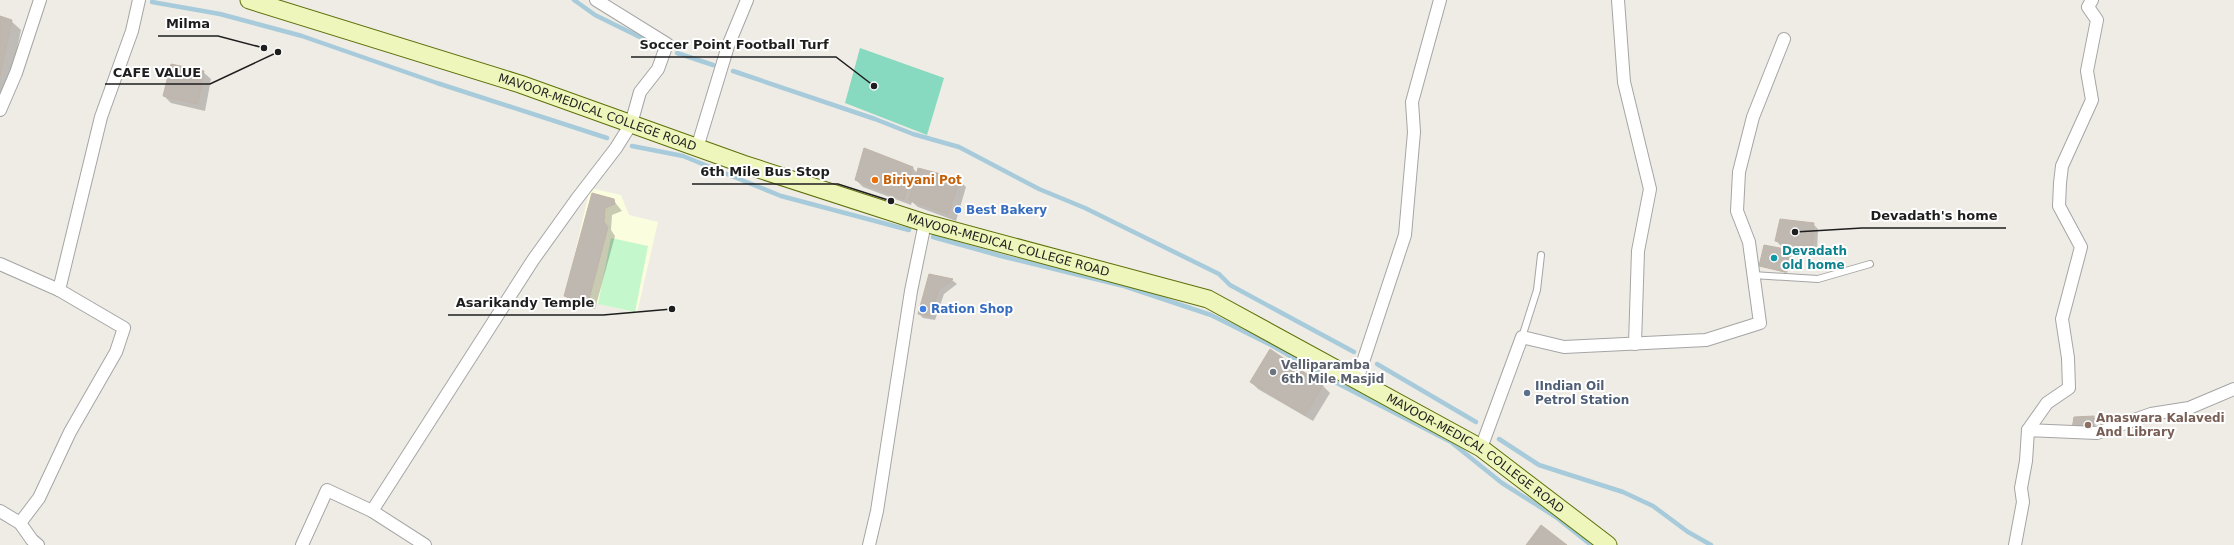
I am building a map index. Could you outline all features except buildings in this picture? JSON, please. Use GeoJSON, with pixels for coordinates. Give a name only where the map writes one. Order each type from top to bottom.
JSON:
{"type":"FeatureCollection","features":[{"type":"Feature","properties":{"kind":"main road","name":"MAVOOR-MEDICAL COLLEGE ROAD"},"geometry":{"type":"LineString","coordinates":[[250,0],[520,84],[697,148],[925,222],[1208,299],[1481,448],[1608,545]]}},
{"type":"Feature","properties":{"kind":"street"},"geometry":{"type":"LineString","coordinates":[[0,110],[16,73],[40,0]]}},
{"type":"Feature","properties":{"kind":"street"},"geometry":{"type":"LineString","coordinates":[[59,290],[101,117],[132,31],[139,0]]}},
{"type":"Feature","properties":{"kind":"street"},"geometry":{"type":"LineString","coordinates":[[372,511],[533,260],[616,148],[631,124],[640,92],[658,69],[667,44],[596,0]]}},
{"type":"Feature","properties":{"kind":"street"},"geometry":{"type":"LineString","coordinates":[[697,148],[728,46],[747,0]]}},
{"type":"Feature","properties":{"kind":"street"},"geometry":{"type":"LineString","coordinates":[[1356,380],[1405,235],[1413,138],[1412,102],[1440,0]]}},
{"type":"Feature","properties":{"kind":"street"},"geometry":{"type":"LineString","coordinates":[[1618,0],[1624,82],[1650,189],[1638,251],[1635,344]]}},
{"type":"Feature","properties":{"kind":"street"},"geometry":{"type":"LineString","coordinates":[[2015,545],[2023,502],[2021,488],[2026,460],[2028,430],[2047,404],[2069,388],[2068,358],[2062,319],[2081,247],[2059,206],[2060,183],[2062,166],[2092,100],[2087,71],[2097,20],[2088,7],[2092,0]]}},
{"type":"Feature","properties":{"kind":"street"},"geometry":{"type":"LineString","coordinates":[[1481,448],[1522,337],[1564,347],[1706,340],[1760,323],[1749,242],[1737,211],[1739,172],[1753,117],[1784,39]]}},
{"type":"Feature","properties":{"kind":"street"},"geometry":{"type":"LineString","coordinates":[[869,545],[877,511],[911,291],[925,222]]}},
{"type":"Feature","properties":{"kind":"street"},"geometry":{"type":"LineString","coordinates":[[0,264],[59,290],[124,328],[116,352],[70,432],[39,498],[20,523]]}},
{"type":"Feature","properties":{"kind":"street"},"geometry":{"type":"LineString","coordinates":[[2028,430],[2097,433],[2151,414],[2189,408],[2234,389]]}},
{"type":"Feature","properties":{"kind":"street"},"geometry":{"type":"LineString","coordinates":[[302,545],[327,490],[372,511],[426,545]]}},
{"type":"Feature","properties":{"kind":"street"},"geometry":{"type":"LineString","coordinates":[[0,510],[20,523],[32,540],[38,545]]}},
{"type":"Feature","properties":{"kind":"lane"},"geometry":{"type":"LineString","coordinates":[[1522,337],[1537,290],[1541,255]]}},
{"type":"Feature","properties":{"kind":"lane"},"geometry":{"type":"LineString","coordinates":[[1753,275],[1818,279],[1870,264]]}},
{"type":"Feature","properties":{"kind":"shaded area"},"geometry":{"type":"Polygon","coordinates":[[[590,188],[621,195],[629,215],[658,222],[637,313],[565,296],[590,188]]]}},
{"type":"Feature","properties":{"kind":"green space"},"geometry":{"type":"Polygon","coordinates":[[[860,48],[944,78],[927,135],[845,103],[860,48]]]}},
{"type":"Feature","properties":{"kind":"green space"},"geometry":{"type":"Polygon","coordinates":[[[611,238],[648,246],[635,312],[598,304],[611,238]]]}},
{"type":"Feature","properties":{"kind":"waterway"},"geometry":{"type":"LineString","coordinates":[[574,0],[595,15],[658,46]]}},
{"type":"Feature","properties":{"kind":"waterway"},"geometry":{"type":"LineString","coordinates":[[152,2],[220,14],[302,36],[437,83],[607,138]]}},
{"type":"Feature","properties":{"kind":"waterway"},"geometry":{"type":"LineString","coordinates":[[677,53],[713,65]]}},
{"type":"Feature","properties":{"kind":"waterway"},"geometry":{"type":"LineString","coordinates":[[733,71],[875,119],[913,134],[959,147],[1039,189],[1085,208],[1219,274],[1230,285],[1354,352]]}},
{"type":"Feature","properties":{"kind":"waterway"},"geometry":{"type":"LineString","coordinates":[[632,146],[683,156],[781,196],[909,230]]}},
{"type":"Feature","properties":{"kind":"waterway"},"geometry":{"type":"LineString","coordinates":[[933,237],[1001,256],[1124,286],[1211,315],[1271,345],[1335,382],[1451,442],[1502,483],[1556,517],[1591,545]]}},
{"type":"Feature","properties":{"kind":"waterway"},"geometry":{"type":"LineString","coordinates":[[1377,364],[1476,422]]}},
{"type":"Feature","properties":{"kind":"waterway"},"geometry":{"type":"LineString","coordinates":[[1499,439],[1539,465],[1623,492],[1653,506],[1688,532],[1711,545]]}},
{"type":"Feature","properties":{"kind":"place","name":"Milma"},"geometry":{"type":"Point","coordinates":[264,48]}},
{"type":"Feature","properties":{"kind":"place","name":"CAFE VALUE"},"geometry":{"type":"Point","coordinates":[278,52]}},
{"type":"Feature","properties":{"kind":"place","name":"Soccer Point Football Turf"},"geometry":{"type":"Point","coordinates":[874,86]}},
{"type":"Feature","properties":{"kind":"place","name":"Biriyani Pot"},"geometry":{"type":"Point","coordinates":[875,180]}},
{"type":"Feature","properties":{"kind":"place","name":"6th Mile Bus Stop"},"geometry":{"type":"Point","coordinates":[891,201]}},
{"type":"Feature","properties":{"kind":"place","name":"Best Bakery"},"geometry":{"type":"Point","coordinates":[958,210]}},
{"type":"Feature","properties":{"kind":"place","name":"Devadath's home"},"geometry":{"type":"Point","coordinates":[1795,232]}},
{"type":"Feature","properties":{"kind":"place","name":"Devadath old home"},"geometry":{"type":"Point","coordinates":[1774,258]}},
{"type":"Feature","properties":{"kind":"place","name":"Asarikandy Temple"},"geometry":{"type":"Point","coordinates":[672,309]}},
{"type":"Feature","properties":{"kind":"place","name":"Ration Shop"},"geometry":{"type":"Point","coordinates":[923,309]}},
{"type":"Feature","properties":{"kind":"place","name":"Velliparamba 6th Mile Masjid"},"geometry":{"type":"Point","coordinates":[1273,372]}},
{"type":"Feature","properties":{"kind":"place","name":"IIndian Oil Petrol Station"},"geometry":{"type":"Point","coordinates":[1527,393]}},
{"type":"Feature","properties":{"kind":"place","name":"Anaswara Kalavedi And Library"},"geometry":{"type":"Point","coordinates":[2088,425]}}]}
